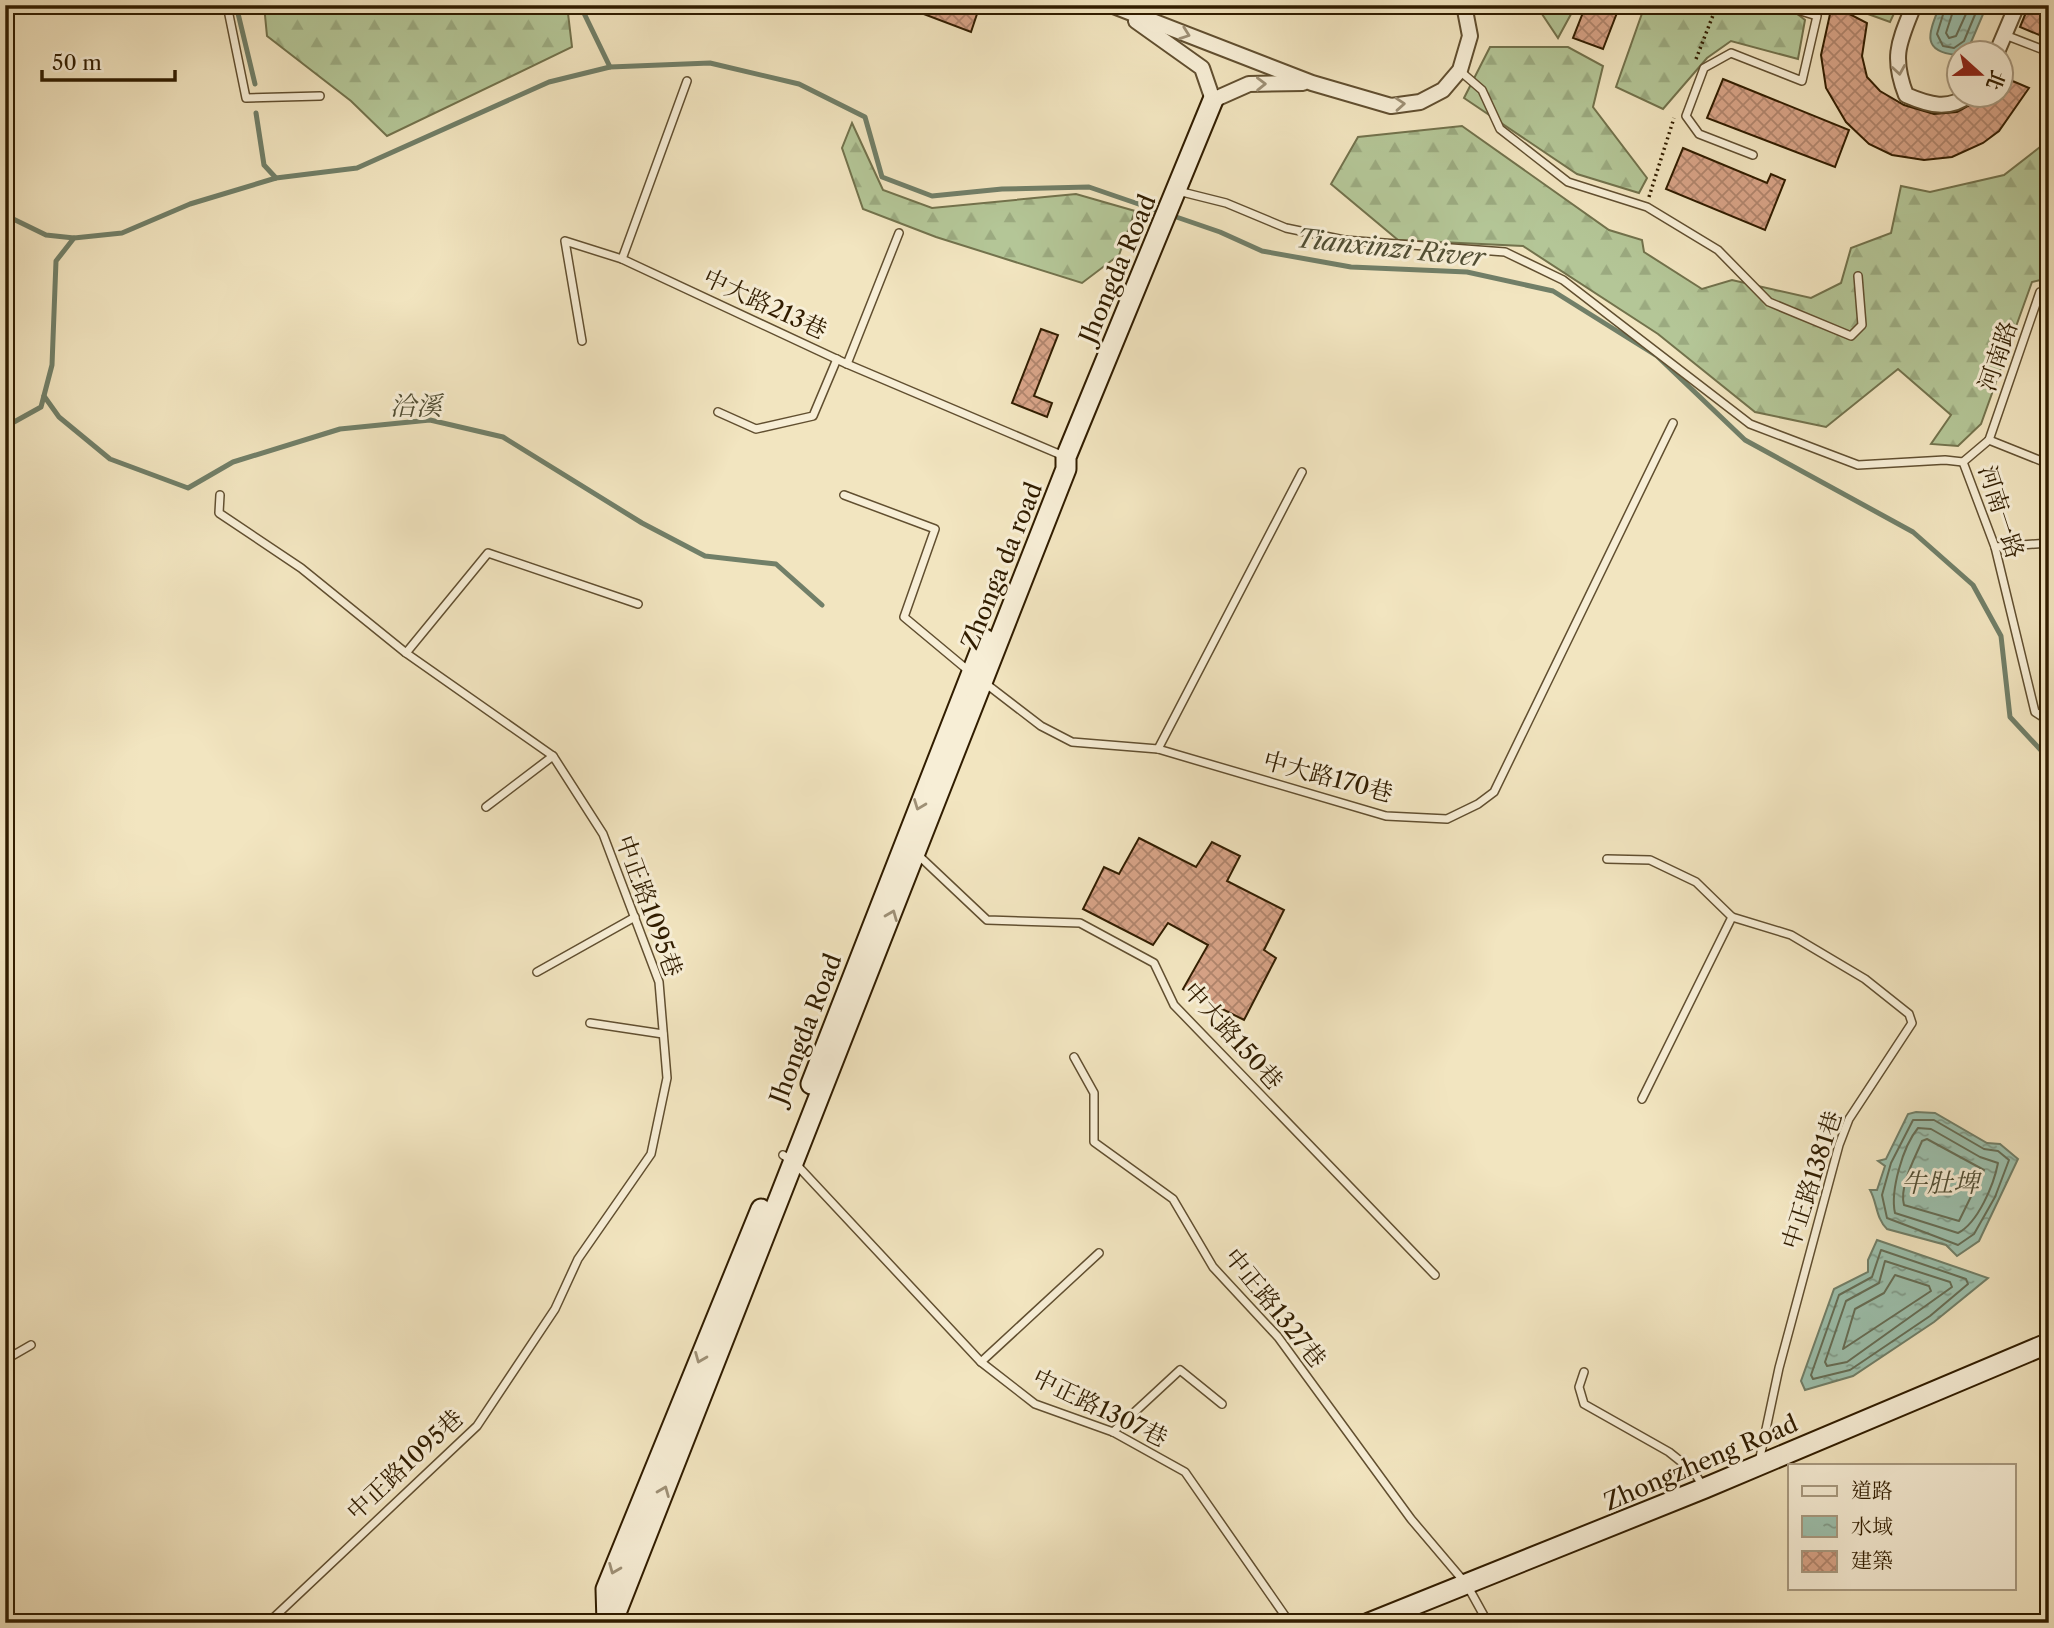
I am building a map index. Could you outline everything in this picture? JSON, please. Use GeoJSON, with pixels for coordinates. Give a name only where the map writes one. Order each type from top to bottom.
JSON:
{"type":"FeatureCollection","features":[{"type":"Feature","properties":{"kind":"street"},"geometry":{"type":"LineString","coordinates":[[1116,8],[1312,83],[1391,106],[1420,102],[1443,90],[1460,70],[1470,36],[1464,5]]}},
{"type":"Feature","properties":{"kind":"street"},"geometry":{"type":"LineString","coordinates":[[1914,5],[1898,45],[1897,71],[1906,95],[1930,105],[1946,104]]}},
{"type":"Feature","properties":{"kind":"street"},"geometry":{"type":"LineString","coordinates":[[2003,38],[2017,5]]}},
{"type":"Feature","properties":{"kind":"street"},"geometry":{"type":"LineString","coordinates":[[1116,8],[1202,68],[1213,100],[1249,84],[1312,83]]}},
{"type":"Feature","properties":{"kind":"street","name":"Jhongda Road"},"geometry":{"type":"LineString","coordinates":[[610,1623],[976,677],[1066,469],[1066,457],[1160,235],[1213,100]]}},
{"type":"Feature","properties":{"kind":"street","name":"Zhongzheng Road"},"geometry":{"type":"LineString","coordinates":[[1369,1623],[1705,1488],[2049,1343]]}},
{"type":"Feature","properties":{"kind":"lane"},"geometry":{"type":"LineString","coordinates":[[227,5],[246,98],[320,96]]}},
{"type":"Feature","properties":{"kind":"lane"},"geometry":{"type":"LineString","coordinates":[[1752,155],[1699,134],[1686,117],[1704,68],[1731,53],[1802,81],[1817,16],[1781,5]]}},
{"type":"Feature","properties":{"kind":"lane"},"geometry":{"type":"LineString","coordinates":[[2004,35],[2049,52]]}},
{"type":"Feature","properties":{"kind":"lane"},"geometry":{"type":"LineString","coordinates":[[1460,70],[1482,90],[1500,129],[1568,182],[1647,206],[1718,250],[1769,302],[1851,336],[1862,325],[1858,276]]}},
{"type":"Feature","properties":{"kind":"lane"},"geometry":{"type":"LineString","coordinates":[[622,259],[687,81]]}},
{"type":"Feature","properties":{"kind":"lane"},"geometry":{"type":"LineString","coordinates":[[1175,195],[1226,204],[1286,228],[1344,240],[1505,252],[1563,280],[1750,425],[1858,464],[1945,460],[1963,462]]}},
{"type":"Feature","properties":{"kind":"lane"},"geometry":{"type":"LineString","coordinates":[[847,364],[899,233]]}},
{"type":"Feature","properties":{"kind":"lane","name":"中大路213巷"},"geometry":{"type":"LineString","coordinates":[[582,341],[565,241],[622,259],[847,364],[1066,457]]}},
{"type":"Feature","properties":{"kind":"lane","name":"河南路"},"geometry":{"type":"LineString","coordinates":[[1989,440],[2040,292],[2049,296]]}},
{"type":"Feature","properties":{"kind":"lane"},"geometry":{"type":"LineString","coordinates":[[718,412],[756,429],[813,416],[837,359]]}},
{"type":"Feature","properties":{"kind":"lane","name":"中大路170巷"},"geometry":{"type":"LineString","coordinates":[[844,495],[935,529],[904,617],[976,677],[1041,726],[1072,742],[1158,749],[1386,816],[1447,819],[1478,804],[1494,792],[1673,423]]}},
{"type":"Feature","properties":{"kind":"lane"},"geometry":{"type":"LineString","coordinates":[[1989,440],[2049,464]]}},
{"type":"Feature","properties":{"kind":"lane","name":"河南一路"},"geometry":{"type":"LineString","coordinates":[[1989,440],[1963,462],[1995,547],[2035,712],[2049,722]]}},
{"type":"Feature","properties":{"kind":"lane"},"geometry":{"type":"LineString","coordinates":[[1158,749],[1302,472]]}},
{"type":"Feature","properties":{"kind":"lane","name":"中正路1095巷"},"geometry":{"type":"LineString","coordinates":[[220,495],[219,513],[301,568],[406,653],[553,756],[603,834],[659,982],[667,1078],[651,1154],[578,1259],[555,1309],[477,1426],[268,1623]]}},
{"type":"Feature","properties":{"kind":"lane"},"geometry":{"type":"LineString","coordinates":[[1995,547],[2049,543]]}},
{"type":"Feature","properties":{"kind":"lane"},"geometry":{"type":"LineString","coordinates":[[406,653],[488,553],[638,604]]}},
{"type":"Feature","properties":{"kind":"lane"},"geometry":{"type":"LineString","coordinates":[[486,807],[553,756]]}},
{"type":"Feature","properties":{"kind":"lane","name":"中大路150巷"},"geometry":{"type":"LineString","coordinates":[[910,850],[987,920],[1080,923],[1154,963],[1174,1005],[1435,1275]]}},
{"type":"Feature","properties":{"kind":"lane","name":"中正路1381巷"},"geometry":{"type":"LineString","coordinates":[[1607,859],[1650,860],[1696,882],[1732,917],[1791,934],[1865,979],[1909,1014],[1912,1023],[1849,1119],[1839,1145],[1789,1329],[1758,1466]]}},
{"type":"Feature","properties":{"kind":"lane"},"geometry":{"type":"LineString","coordinates":[[537,972],[635,917]]}},
{"type":"Feature","properties":{"kind":"lane"},"geometry":{"type":"LineString","coordinates":[[1643,1099],[1732,917]]}},
{"type":"Feature","properties":{"kind":"lane"},"geometry":{"type":"LineString","coordinates":[[590,1023],[663,1034]]}},
{"type":"Feature","properties":{"kind":"lane","name":"中正路1327巷"},"geometry":{"type":"LineString","coordinates":[[1074,1057],[1094,1093],[1094,1142],[1173,1199],[1213,1267],[1278,1337],[1411,1519],[1467,1585]]}},
{"type":"Feature","properties":{"kind":"lane","name":"中正路1307巷"},"geometry":{"type":"LineString","coordinates":[[788,1159],[981,1362],[1035,1404],[1113,1433],[1185,1472],[1290,1623]]}},
{"type":"Feature","properties":{"kind":"lane"},"geometry":{"type":"LineString","coordinates":[[981,1362],[1099,1253]]}},
{"type":"Feature","properties":{"kind":"lane"},"geometry":{"type":"LineString","coordinates":[[5,1360],[31,1345]]}},
{"type":"Feature","properties":{"kind":"lane"},"geometry":{"type":"LineString","coordinates":[[1113,1433],[1180,1370],[1222,1404]]}},
{"type":"Feature","properties":{"kind":"lane"},"geometry":{"type":"LineString","coordinates":[[1584,1372],[1579,1387],[1584,1404],[1669,1452],[1694,1472],[1705,1488]]}},
{"type":"Feature","properties":{"kind":"lane"},"geometry":{"type":"LineString","coordinates":[[1467,1585],[1488,1623]]}},
{"type":"Feature","properties":{"kind":"path"},"geometry":{"type":"LineString","coordinates":[[1647,206],[1675,113]]}},
{"type":"Feature","properties":{"kind":"green space"},"geometry":{"type":"Polygon","coordinates":[[[264,5],[567,5],[572,47],[387,136],[351,101],[267,36],[264,5]]]}},
{"type":"Feature","properties":{"kind":"green space"},"geometry":{"type":"Polygon","coordinates":[[[1536,5],[1576,5],[1558,38],[1536,5]]]}},
{"type":"Feature","properties":{"kind":"green space"},"geometry":{"type":"Polygon","coordinates":[[[1645,5],[1786,5],[1805,20],[1798,59],[1731,41],[1707,58],[1663,109],[1616,87],[1645,5]]]}},
{"type":"Feature","properties":{"kind":"green space"},"geometry":{"type":"Polygon","coordinates":[[[1843,5],[1898,5],[1890,22],[1843,5]]]}},
{"type":"Feature","properties":{"kind":"green space"},"geometry":{"type":"Polygon","coordinates":[[[1490,47],[1568,47],[1603,66],[1593,107],[1647,178],[1639,193],[1577,174],[1464,98],[1490,47]]]}},
{"type":"Feature","properties":{"kind":"green space"},"geometry":{"type":"Polygon","coordinates":[[[852,123],[883,190],[932,208],[1076,194],[1135,211],[1119,255],[1082,283],[936,237],[863,209],[842,148],[852,123]]]}},
{"type":"Feature","properties":{"kind":"green space"},"geometry":{"type":"Polygon","coordinates":[[[1462,126],[1609,230],[1642,240],[1644,252],[1702,289],[1732,280],[1811,298],[1841,283],[1851,248],[1891,233],[1901,186],[1930,192],[2004,175],[2049,140],[2049,278],[2032,282],[1981,424],[1958,446],[1931,444],[1951,415],[1898,369],[1826,427],[1755,412],[1658,334],[1523,246],[1398,240],[1331,184],[1358,137],[1462,126]]]}},
{"type":"Feature","properties":{"kind":"water"},"geometry":{"type":"Polygon","coordinates":[[[1940,5],[1987,5],[1973,38],[1946,38],[1946,53],[1932,44],[1930,38],[1940,5]]]}},
{"type":"Feature","properties":{"kind":"water","name":"牛肚埤"},"geometry":{"type":"Polygon","coordinates":[[[1935,1113],[1987,1143],[2000,1144],[2018,1159],[1979,1241],[1957,1256],[1946,1245],[1887,1229],[1870,1190],[1877,1190],[1885,1166],[1878,1161],[1886,1159],[1908,1114],[1935,1113]]]}},
{"type":"Feature","properties":{"kind":"water","name":"牛肚埤"},"geometry":{"type":"Polygon","coordinates":[[[1877,1240],[1988,1278],[1934,1322],[1853,1376],[1805,1390],[1801,1381],[1834,1289],[1868,1272],[1868,1260],[1877,1240]]]}},
{"type":"Feature","properties":{"kind":"building"},"geometry":{"type":"Polygon","coordinates":[[[900,5],[980,5],[971,32],[900,5]]]}},
{"type":"Feature","properties":{"kind":"building"},"geometry":{"type":"Polygon","coordinates":[[[1586,5],[1620,5],[1603,49],[1573,38],[1586,5]]]}},
{"type":"Feature","properties":{"kind":"building"},"geometry":{"type":"Polygon","coordinates":[[[1832,5],[1867,23],[1862,56],[1867,77],[1880,91],[1904,105],[1934,114],[1957,112],[1964,108],[2015,108],[1999,131],[1983,143],[1952,157],[1924,160],[1892,155],[1869,144],[1846,122],[1826,88],[1821,55],[1832,5]]]}},
{"type":"Feature","properties":{"kind":"building"},"geometry":{"type":"Polygon","coordinates":[[[2029,5],[2049,5],[2049,39],[2020,27],[2029,5]]]}},
{"type":"Feature","properties":{"kind":"building"},"geometry":{"type":"Polygon","coordinates":[[[1723,79],[1849,130],[1835,167],[1707,118],[1723,79]]]}},
{"type":"Feature","properties":{"kind":"building"},"geometry":{"type":"Polygon","coordinates":[[[2016,82],[2029,88],[2016,107],[2016,82]]]}},
{"type":"Feature","properties":{"kind":"building"},"geometry":{"type":"Polygon","coordinates":[[[1683,148],[1767,183],[1771,174],[1785,180],[1765,230],[1666,189],[1683,148]]]}},
{"type":"Feature","properties":{"kind":"building"},"geometry":{"type":"Polygon","coordinates":[[[1041,329],[1058,335],[1034,396],[1052,403],[1047,417],[1012,403],[1041,329]]]}},
{"type":"Feature","properties":{"kind":"building"},"geometry":{"type":"Polygon","coordinates":[[[1139,838],[1196,867],[1212,842],[1240,856],[1227,881],[1284,910],[1264,950],[1276,958],[1244,1020],[1183,989],[1208,945],[1168,923],[1153,945],[1083,909],[1104,867],[1119,874],[1139,838]]]}},
{"type":"Feature","properties":{"kind":"waterway","name":"洽溪"},"geometry":{"type":"LineString","coordinates":[[236,5],[255,84]]}},
{"type":"Feature","properties":{"kind":"waterway","name":"Tianxinzi River"},"geometry":{"type":"LineString","coordinates":[[580,5],[610,67],[710,63],[799,84],[865,117],[882,177],[932,196],[1002,189],[1089,187],[1220,232],[1262,251],[1351,267],[1467,272],[1553,291],[1657,356],[1745,440],[1913,532],[1973,585],[2001,636],[2010,717],[2049,759]]}},
{"type":"Feature","properties":{"kind":"waterway","name":"洽溪"},"geometry":{"type":"LineString","coordinates":[[5,427],[41,407],[52,365],[56,261],[74,238],[122,233],[190,204],[276,178],[357,168],[549,82],[610,67]]}},
{"type":"Feature","properties":{"kind":"waterway","name":"洽溪"},"geometry":{"type":"LineString","coordinates":[[256,113],[264,165],[276,178]]}},
{"type":"Feature","properties":{"kind":"waterway","name":"洽溪"},"geometry":{"type":"LineString","coordinates":[[5,215],[46,235],[74,238]]}},
{"type":"Feature","properties":{"kind":"waterway","name":"洽溪"},"geometry":{"type":"LineString","coordinates":[[44,396],[59,417],[110,459],[188,488],[233,462],[340,429],[430,420],[503,437],[642,523],[705,556],[776,564],[822,605]]}}]}
